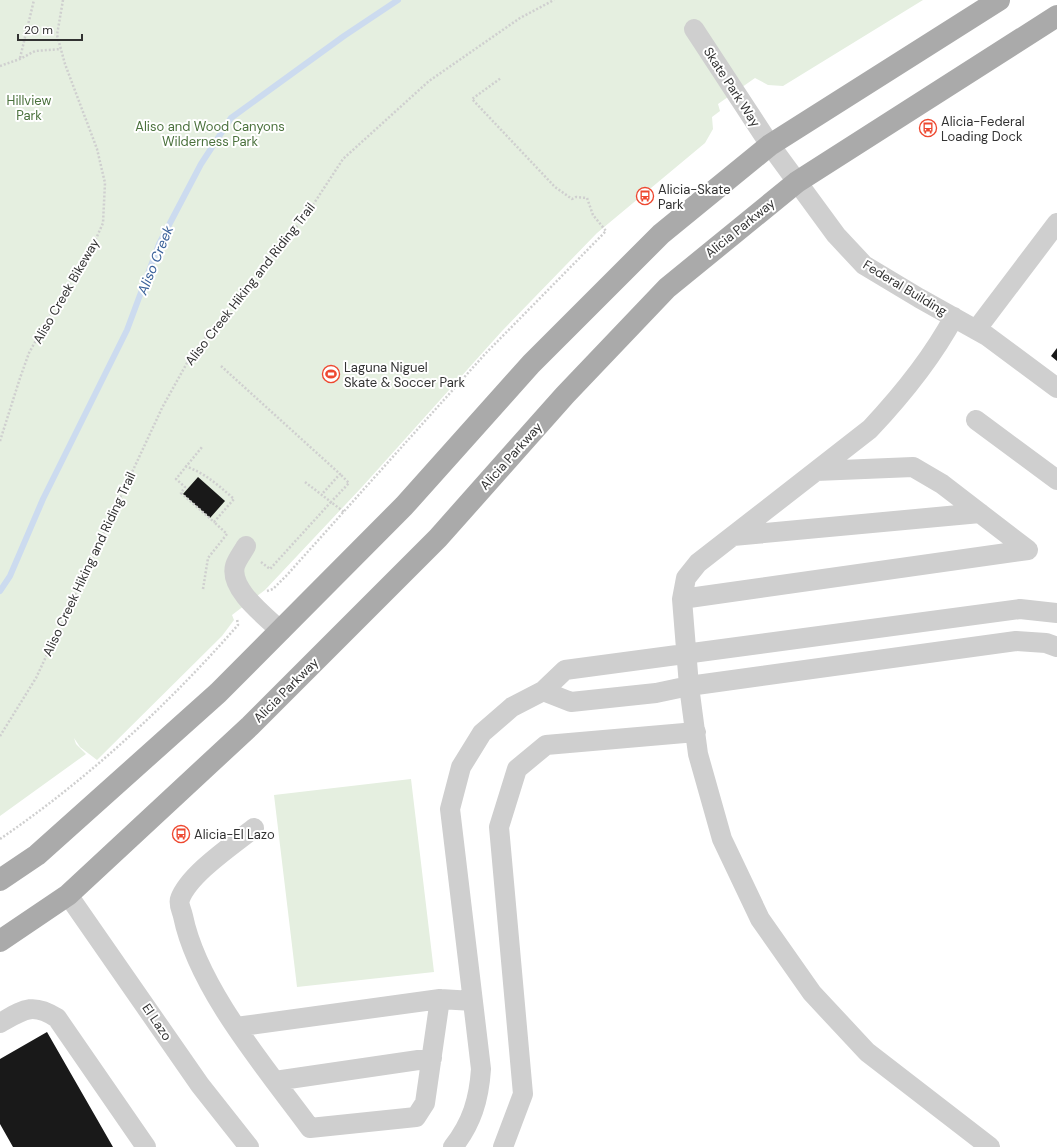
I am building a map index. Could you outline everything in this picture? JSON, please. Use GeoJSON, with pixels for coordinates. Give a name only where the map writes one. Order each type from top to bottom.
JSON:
{"type":"FeatureCollection","features":[{"type":"Feature","properties":{"kind":"main road"},"geometry":{"type":"LineString","coordinates":[[0,880],[37,855],[218,693],[404,506],[531,364],[661,234],[770,146],[999,0]]}},
{"type":"Feature","properties":{"kind":"main road","name":"Alicia Parkway"},"geometry":{"type":"LineString","coordinates":[[0,941],[68,895],[250,726],[432,543],[565,395],[667,288],[797,182],[1057,16]]}},
{"type":"Feature","properties":{"kind":"street","name":"Skate Park Way"},"geometry":{"type":"LineString","coordinates":[[694,29],[770,146],[797,182]]}},
{"type":"Feature","properties":{"kind":"street","name":"Federal Building"},"geometry":{"type":"LineString","coordinates":[[797,182],[836,236],[864,265],[987,336],[1057,388]]}},
{"type":"Feature","properties":{"kind":"street"},"geometry":{"type":"LineString","coordinates":[[976,330],[1057,223]]}},
{"type":"Feature","properties":{"kind":"street"},"geometry":{"type":"LineString","coordinates":[[954,317],[942,338],[889,409],[870,429],[698,563],[686,578],[682,599],[687,653],[688,686],[696,732],[698,754],[722,839],[760,919],[812,993],[867,1052],[990,1147]]}},
{"type":"Feature","properties":{"kind":"street"},"geometry":{"type":"LineString","coordinates":[[976,420],[1057,480]]}},
{"type":"Feature","properties":{"kind":"street"},"geometry":{"type":"LineString","coordinates":[[682,599],[1028,550],[942,484],[913,467],[816,471]]}},
{"type":"Feature","properties":{"kind":"street"},"geometry":{"type":"LineString","coordinates":[[733,536],[980,513]]}},
{"type":"Feature","properties":{"kind":"street"},"geometry":{"type":"LineString","coordinates":[[250,553],[235,566],[236,580],[242,594],[256,595],[280,630]]}},
{"type":"Feature","properties":{"kind":"street"},"geometry":{"type":"LineString","coordinates":[[452,1147],[471,1116],[479,1094],[481,1069],[450,809],[461,767],[482,733],[512,707],[543,691],[565,670],[1020,609],[1057,613]]}},
{"type":"Feature","properties":{"kind":"street"},"geometry":{"type":"LineString","coordinates":[[543,691],[571,702],[656,693],[688,686],[1016,641],[1046,643],[1057,647]]}},
{"type":"Feature","properties":{"kind":"street"},"geometry":{"type":"LineString","coordinates":[[503,1147],[523,1094],[498,827],[517,769],[546,745],[696,732]]}},
{"type":"Feature","properties":{"kind":"street"},"geometry":{"type":"LineString","coordinates":[[254,828],[200,872],[186,887],[179,900],[185,929],[202,971],[236,1026],[310,1128],[416,1117],[425,1103],[440,999]]}},
{"type":"Feature","properties":{"kind":"street","name":"El Lazo"},"geometry":{"type":"LineString","coordinates":[[68,895],[200,1085],[249,1147]]}},
{"type":"Feature","properties":{"kind":"street"},"geometry":{"type":"LineString","coordinates":[[236,1026],[440,999],[473,1000]]}},
{"type":"Feature","properties":{"kind":"street"},"geometry":{"type":"LineString","coordinates":[[0,1024],[23,1010],[36,1008],[46,1010],[57,1018],[146,1147]]}},
{"type":"Feature","properties":{"kind":"street"},"geometry":{"type":"LineString","coordinates":[[275,1081],[432,1058]]}},
{"type":"Feature","properties":{"kind":"path"},"geometry":{"type":"LineString","coordinates":[[20,59],[34,0]]}},
{"type":"Feature","properties":{"kind":"path","name":"Aliso Creek Bikeway"},"geometry":{"type":"LineString","coordinates":[[0,441],[29,353],[48,318],[91,250],[103,224],[105,183],[97,149],[64,64],[57,35],[62,0]]}},
{"type":"Feature","properties":{"kind":"path","name":"Aliso Creek Hiking and Riding Trail"},"geometry":{"type":"LineString","coordinates":[[0,736],[36,678],[162,408],[192,354],[307,214],[343,159],[429,81],[520,18],[554,0]]}},
{"type":"Feature","properties":{"kind":"path"},"geometry":{"type":"LineString","coordinates":[[0,66],[20,59],[36,51],[61,49]]}},
{"type":"Feature","properties":{"kind":"path"},"geometry":{"type":"LineString","coordinates":[[0,839],[86,776],[207,661],[238,625],[237,617],[256,595],[273,589],[516,321],[606,231],[593,215],[587,198],[572,198],[555,187],[472,99],[501,78]]}},
{"type":"Feature","properties":{"kind":"path"},"geometry":{"type":"LineString","coordinates":[[220,366],[349,483],[270,569],[250,553]]}},
{"type":"Feature","properties":{"kind":"path"},"geometry":{"type":"LineString","coordinates":[[202,447],[185,466],[176,479],[185,487],[181,493],[227,534],[208,558],[203,589]]}},
{"type":"Feature","properties":{"kind":"path"},"geometry":{"type":"LineString","coordinates":[[185,466],[200,471],[213,480],[234,499],[214,522]]}},
{"type":"Feature","properties":{"kind":"path"},"geometry":{"type":"LineString","coordinates":[[322,494],[340,474]]}},
{"type":"Feature","properties":{"kind":"path"},"geometry":{"type":"LineString","coordinates":[[305,482],[344,512]]}},
{"type":"Feature","properties":{"kind":"green space"},"geometry":{"type":"Polygon","coordinates":[[[0,0],[923,0],[783,86],[768,85],[755,78],[718,104],[720,111],[712,117],[713,129],[705,143],[597,233],[502,331],[362,487],[265,590],[232,615],[234,620],[222,636],[97,760],[80,747],[74,738],[76,744],[86,754],[0,816],[0,0]]]}},
{"type":"Feature","properties":{"kind":"green space"},"geometry":{"type":"Polygon","coordinates":[[[411,779],[434,972],[297,987],[274,795],[411,779]]]}},
{"type":"Feature","properties":{"kind":"building"},"geometry":{"type":"Polygon","coordinates":[[[1057,348],[1057,361],[1051,356],[1057,348]]]}},
{"type":"Feature","properties":{"kind":"building"},"geometry":{"type":"Polygon","coordinates":[[[198,477],[225,501],[210,518],[183,494],[198,477]]]}},
{"type":"Feature","properties":{"kind":"building"},"geometry":{"type":"Polygon","coordinates":[[[47,1032],[113,1147],[13,1147],[0,1124],[0,1059],[47,1032]]]}},
{"type":"Feature","properties":{"kind":"waterway","name":"Aliso Creek"},"geometry":{"type":"LineString","coordinates":[[0,591],[10,576],[43,499],[127,330],[159,244],[201,164],[231,118],[344,36],[398,0]]}},
{"type":"Feature","properties":{"kind":"place","name":"Alicia-Federal Loading Dock"},"geometry":{"type":"Point","coordinates":[928,128]}},
{"type":"Feature","properties":{"kind":"place","name":"Alicia-Skate Park"},"geometry":{"type":"Point","coordinates":[645,196]}},
{"type":"Feature","properties":{"kind":"place","name":"Laguna Niguel Skate & Soccer Park"},"geometry":{"type":"Point","coordinates":[331,374]}},
{"type":"Feature","properties":{"kind":"place","name":"Alicia-El Lazo"},"geometry":{"type":"Point","coordinates":[181,834]}},
{"type":"Feature","properties":{"kind":"park label","name":"Hillview Park"},"geometry":{"type":"Point","coordinates":[29,108]}},
{"type":"Feature","properties":{"kind":"park label","name":"Aliso and Wood Canyons Wilderness Park"},"geometry":{"type":"Point","coordinates":[210,134]}}]}
